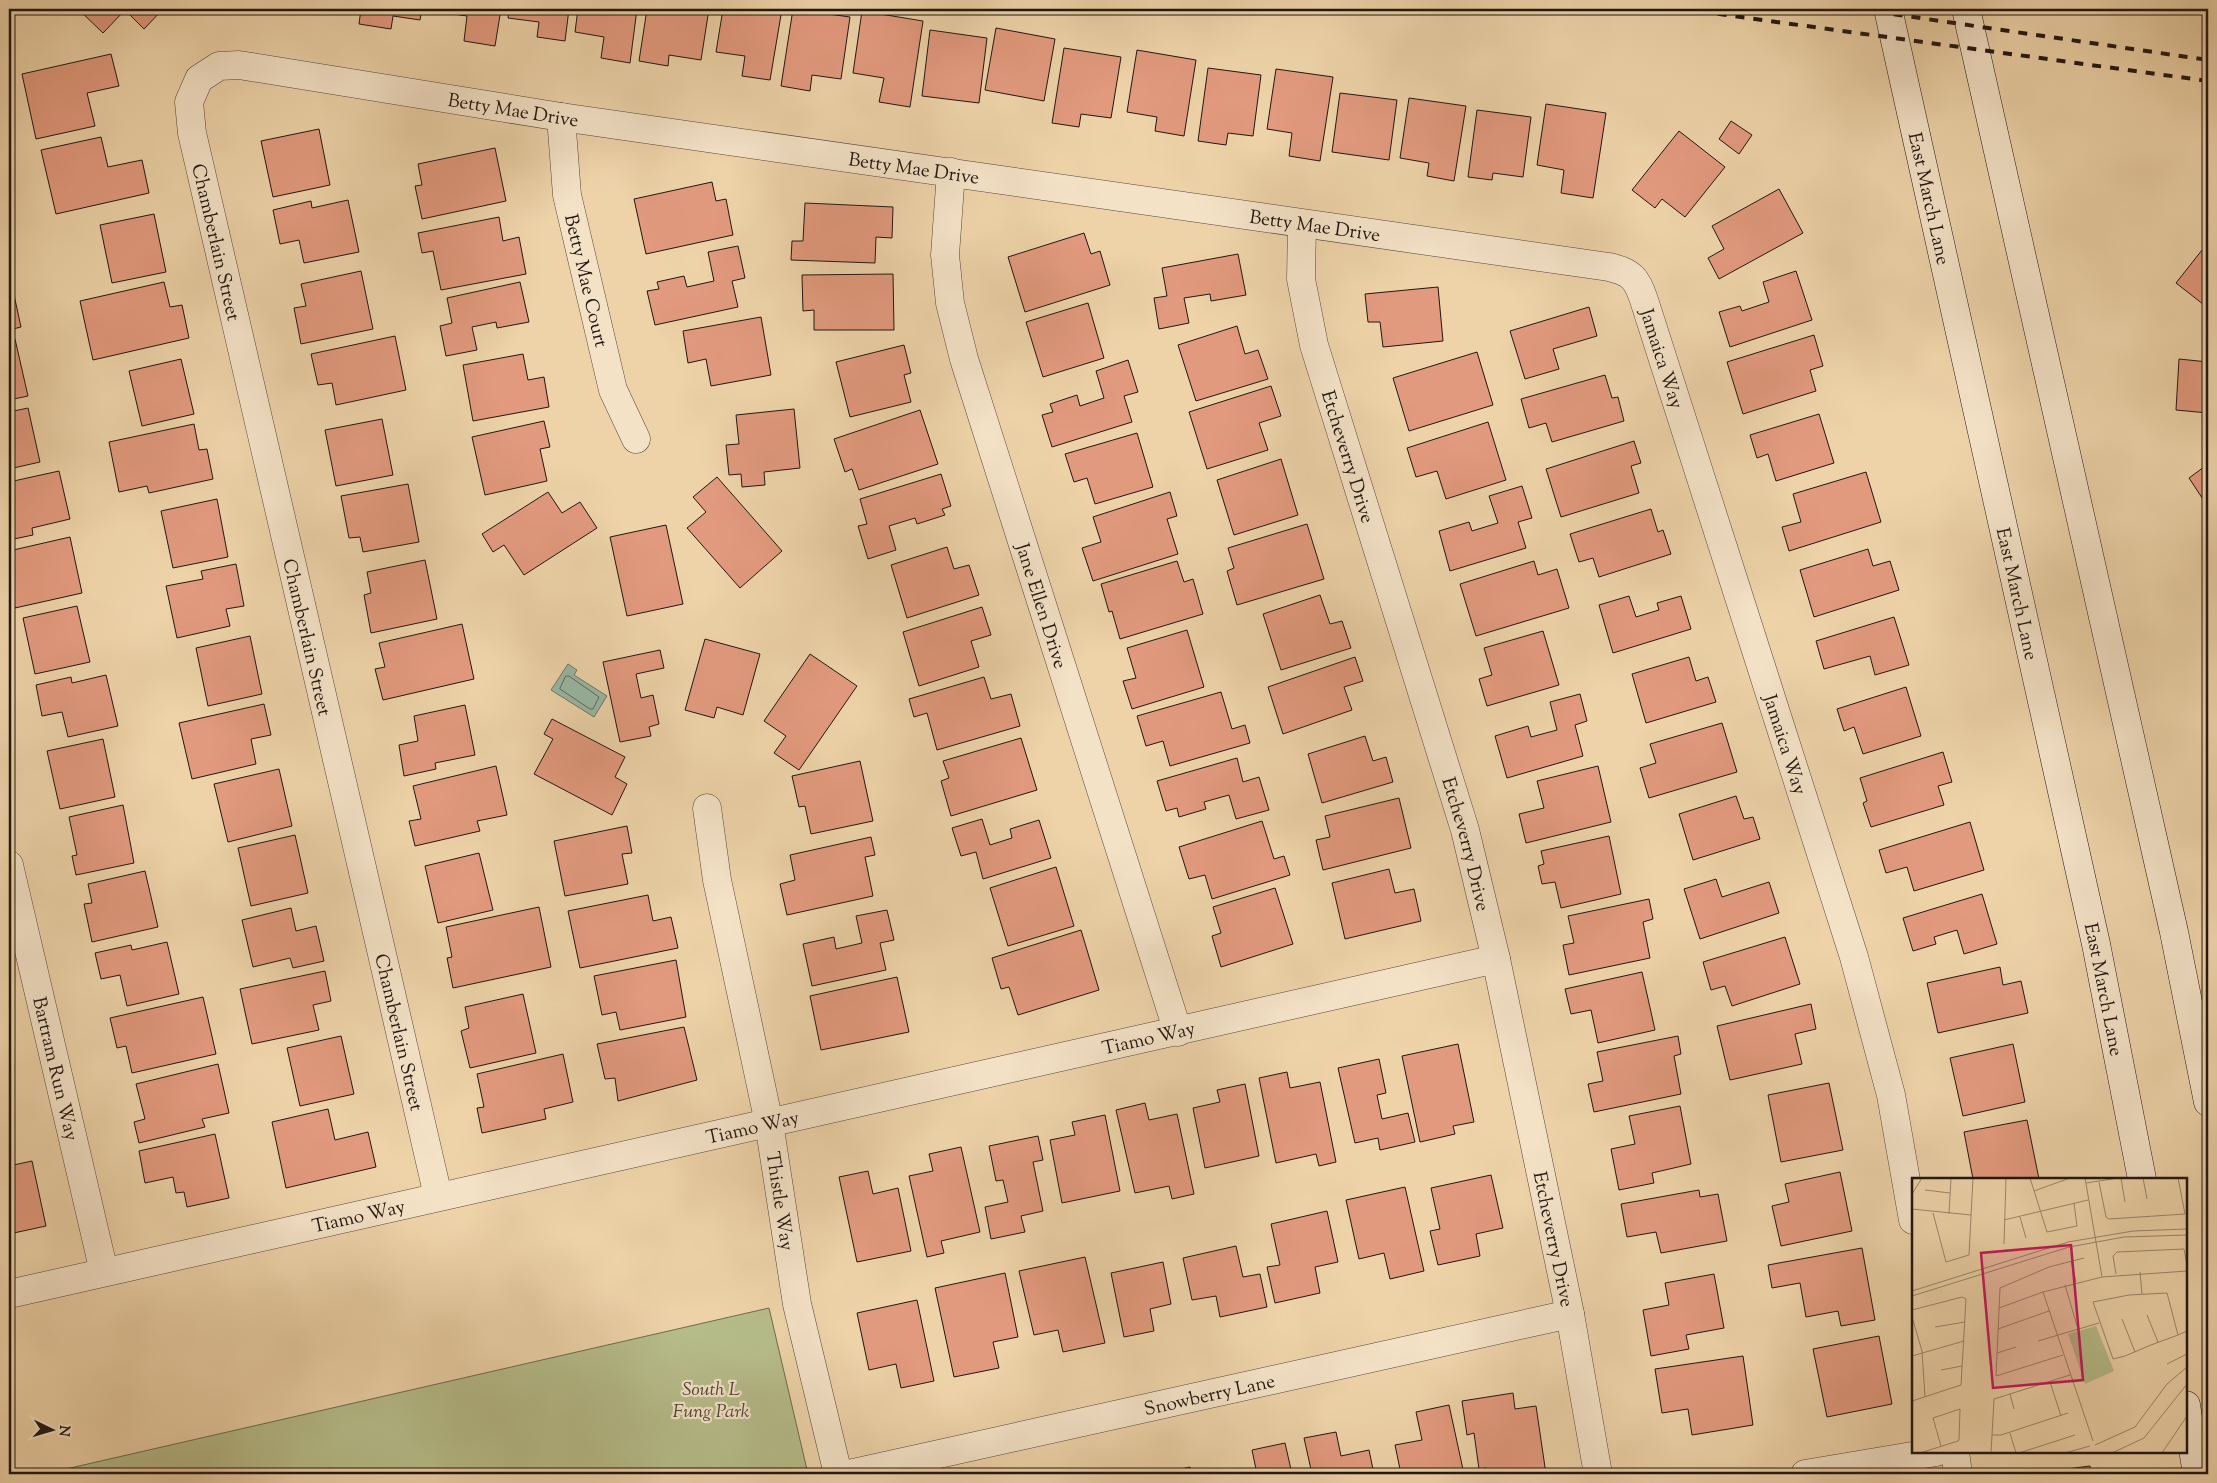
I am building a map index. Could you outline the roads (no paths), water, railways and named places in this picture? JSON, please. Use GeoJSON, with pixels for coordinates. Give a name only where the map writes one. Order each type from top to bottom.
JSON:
{"type":"FeatureCollection","features":[{"type":"Feature","properties":{"kind":"street","name":"East March Lane"},"geometry":{"type":"LineString","coordinates":[[1888,9],[2096,944],[2142,1178]]}},
{"type":"Feature","properties":{"kind":"street"},"geometry":{"type":"LineString","coordinates":[[1966,9],[2174,932],[2208,1102]]}},
{"type":"Feature","properties":{"kind":"street","name":"Betty Mae Drive"},"geometry":{"type":"LineString","coordinates":[[199,79],[219,66],[239,66],[561,117],[1609,267],[1621,269],[1632,275]]}},
{"type":"Feature","properties":{"kind":"street","name":"Chamberlain Street"},"geometry":{"type":"LineString","coordinates":[[199,79],[189,102],[192,133],[438,1196]]}},
{"type":"Feature","properties":{"kind":"street","name":"Betty Mae Court"},"geometry":{"type":"LineString","coordinates":[[561,117],[567,195],[613,390],[636,439]]}},
{"type":"Feature","properties":{"kind":"street","name":"Jane Ellen Drive"},"geometry":{"type":"LineString","coordinates":[[951,172],[946,255],[950,303],[964,359],[1178,1032]]}},
{"type":"Feature","properties":{"kind":"street","name":"Etcheverry Drive"},"geometry":{"type":"LineString","coordinates":[[1302,224],[1301,279],[1314,345],[1465,830],[1496,959],[1570,1314],[1598,1474]]}},
{"type":"Feature","properties":{"kind":"street","name":"Jamaica Way"},"geometry":{"type":"LineString","coordinates":[[1632,275],[1639,286],[1644,300],[1854,957],[1891,1096],[1912,1214]]}},
{"type":"Feature","properties":{"kind":"street","name":"Thistle Way"},"geometry":{"type":"LineString","coordinates":[[707,808],[718,880],[769,1123],[797,1304],[838,1474]]}},
{"type":"Feature","properties":{"kind":"street","name":"Bartram Run Way"},"geometry":{"type":"LineString","coordinates":[[9,865],[17,940],[104,1272]]}},
{"type":"Feature","properties":{"kind":"street","name":"Tiamo Way"},"geometry":{"type":"LineString","coordinates":[[9,1294],[1496,959]]}},
{"type":"Feature","properties":{"kind":"street","name":"Snowberry Lane"},"geometry":{"type":"LineString","coordinates":[[849,1474],[1570,1314]]}},
{"type":"Feature","properties":{"kind":"street"},"geometry":{"type":"LineString","coordinates":[[2187,1412],[2197,1474]]}},
{"type":"Feature","properties":{"kind":"street"},"geometry":{"type":"LineString","coordinates":[[1805,1474],[1930,1453]]}},
{"type":"Feature","properties":{"kind":"street"},"geometry":{"type":"LineString","coordinates":[[1955,1453],[1958,1474]]}},
{"type":"Feature","properties":{"kind":"water"},"geometry":{"type":"Polygon","coordinates":[[[568,664],[577,670],[574,675],[607,696],[594,717],[551,690],[568,664]]]}},
{"type":"Feature","properties":{"kind":"railway"},"geometry":{"type":"LineString","coordinates":[[1682,9],[2208,81]]}},
{"type":"Feature","properties":{"kind":"railway"},"geometry":{"type":"LineString","coordinates":[[1858,9],[2208,60]]}},
{"type":"Feature","properties":{"kind":"park label","name":"South L Fung Park"},"geometry":{"type":"Point","coordinates":[711,1399]}}]}
